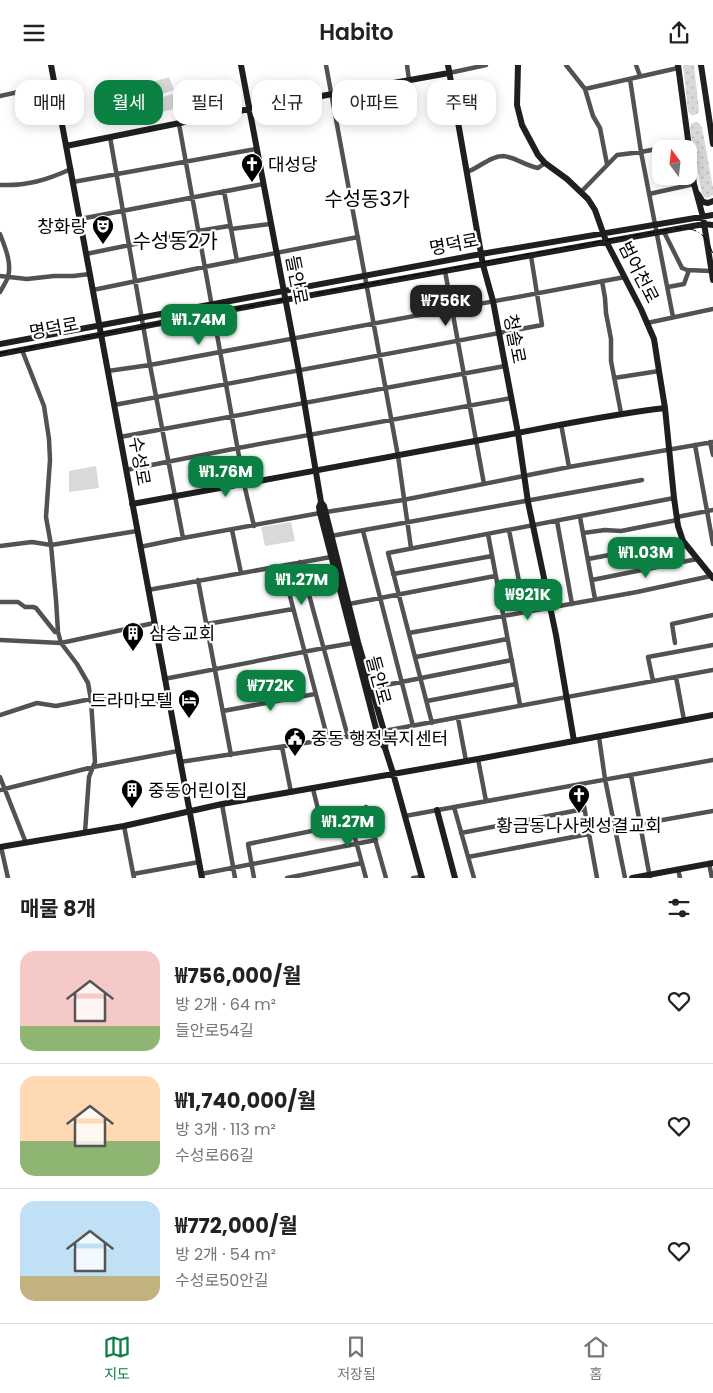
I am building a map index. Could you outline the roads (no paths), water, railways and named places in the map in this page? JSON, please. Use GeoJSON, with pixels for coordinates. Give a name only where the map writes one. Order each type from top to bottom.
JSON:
{"type":"FeatureCollection","features":[{"type":"Feature","properties":{"kind":"main road","name":"수성로"},"geometry":{"type":"LineString","coordinates":[[51,65],[53,80]]}},
{"type":"Feature","properties":{"kind":"main road","name":"들안로"},"geometry":{"type":"LineString","coordinates":[[241,65],[299,371],[321,502],[319,507],[331,536],[371,688],[380,731],[379,740],[385,748],[393,773],[422,877]]}},
{"type":"Feature","properties":{"kind":"main road","name":"청솔로"},"geometry":{"type":"LineString","coordinates":[[448,65],[483,265],[493,301],[518,433],[528,501],[551,608],[574,741]]}},
{"type":"Feature","properties":{"kind":"main road","name":"범어천로"},"geometry":{"type":"LineString","coordinates":[[518,65],[517,105],[520,120],[533,146],[545,163],[567,179],[592,204],[606,241],[654,339],[665,408],[677,519],[683,541],[712,577]]}},
{"type":"Feature","properties":{"kind":"main road"},"geometry":{"type":"LineString","coordinates":[[701,65],[713,144]]}},
{"type":"Feature","properties":{"kind":"main road"},"geometry":{"type":"LineString","coordinates":[[678,67],[688,140]]}},
{"type":"Feature","properties":{"kind":"main road"},"geometry":{"type":"LineString","coordinates":[[410,80],[449,73]]}},
{"type":"Feature","properties":{"kind":"main road"},"geometry":{"type":"LineString","coordinates":[[242,110],[332,94]]}},
{"type":"Feature","properties":{"kind":"main road","name":"수성로"},"geometry":{"type":"LineString","coordinates":[[62,125],[201,876]]}},
{"type":"Feature","properties":{"kind":"main road"},"geometry":{"type":"LineString","coordinates":[[66,146],[174,125]]}},
{"type":"Feature","properties":{"kind":"main road"},"geometry":{"type":"LineString","coordinates":[[694,186],[703,202],[713,201]]}},
{"type":"Feature","properties":{"kind":"main road"},"geometry":{"type":"LineString","coordinates":[[694,186],[710,220],[710,261],[713,280]]}},
{"type":"Feature","properties":{"kind":"main road","name":"명덕로"},"geometry":{"type":"LineString","coordinates":[[0,354],[144,327],[283,291],[603,233],[655,225],[710,220]]}},
{"type":"Feature","properties":{"kind":"main road","name":"명덕로"},"geometry":{"type":"LineString","coordinates":[[0,345],[142,318],[285,301],[606,241],[660,233],[710,220]]}},
{"type":"Feature","properties":{"kind":"main road"},"geometry":{"type":"LineString","coordinates":[[710,261],[710,251],[713,246]]}},
{"type":"Feature","properties":{"kind":"main road"},"geometry":{"type":"LineString","coordinates":[[132,504],[621,413],[665,408]]}},
{"type":"Feature","properties":{"kind":"main road","name":"들안로"},"geometry":{"type":"LineString","coordinates":[[323,513],[330,557],[353,643],[380,731]]}},
{"type":"Feature","properties":{"kind":"main road"},"geometry":{"type":"LineString","coordinates":[[0,847],[124,826],[222,804],[713,715]]}},
{"type":"Feature","properties":{"kind":"main road"},"geometry":{"type":"LineString","coordinates":[[437,810],[456,878]]}},
{"type":"Feature","properties":{"kind":"main road"},"geometry":{"type":"LineString","coordinates":[[632,878],[711,863]]}},
{"type":"Feature","properties":{"kind":"street"},"geometry":{"type":"LineString","coordinates":[[326,65],[332,94]]}},
{"type":"Feature","properties":{"kind":"street"},"geometry":{"type":"LineString","coordinates":[[407,65],[410,80]]}},
{"type":"Feature","properties":{"kind":"street"},"geometry":{"type":"LineString","coordinates":[[449,73],[486,65]]}},
{"type":"Feature","properties":{"kind":"street"},"geometry":{"type":"LineString","coordinates":[[566,65],[585,89],[593,116],[600,128],[607,164]]}},
{"type":"Feature","properties":{"kind":"street"},"geometry":{"type":"LineString","coordinates":[[636,65],[640,76]]}},
{"type":"Feature","properties":{"kind":"street"},"geometry":{"type":"LineString","coordinates":[[585,89],[678,67]]}},
{"type":"Feature","properties":{"kind":"street"},"geometry":{"type":"LineString","coordinates":[[630,79],[655,225],[683,269],[711,271]]}},
{"type":"Feature","properties":{"kind":"street"},"geometry":{"type":"LineString","coordinates":[[0,96],[15,93]]}},
{"type":"Feature","properties":{"kind":"street"},"geometry":{"type":"LineString","coordinates":[[179,125],[244,484],[254,526]]}},
{"type":"Feature","properties":{"kind":"street"},"geometry":{"type":"LineString","coordinates":[[338,125],[398,456],[411,548]]}},
{"type":"Feature","properties":{"kind":"street"},"geometry":{"type":"LineString","coordinates":[[110,137],[183,538]]}},
{"type":"Feature","properties":{"kind":"street"},"geometry":{"type":"LineString","coordinates":[[73,183],[256,149]]}},
{"type":"Feature","properties":{"kind":"street"},"geometry":{"type":"LineString","coordinates":[[581,192],[617,155],[652,150]]}},
{"type":"Feature","properties":{"kind":"street"},"geometry":{"type":"LineString","coordinates":[[467,172],[491,159],[502,156],[538,168],[545,163]]}},
{"type":"Feature","properties":{"kind":"street"},"geometry":{"type":"LineString","coordinates":[[0,185],[30,184],[52,178],[70,169]]}},
{"type":"Feature","properties":{"kind":"street"},"geometry":{"type":"LineString","coordinates":[[80,219],[263,184]]}},
{"type":"Feature","properties":{"kind":"street"},"geometry":{"type":"LineString","coordinates":[[649,194],[694,186]]}},
{"type":"Feature","properties":{"kind":"street"},"geometry":{"type":"LineString","coordinates":[[224,191],[238,261]]}},
{"type":"Feature","properties":{"kind":"street"},"geometry":{"type":"LineString","coordinates":[[86,254],[198,231],[229,226],[231,229],[270,224]]}},
{"type":"Feature","properties":{"kind":"street"},"geometry":{"type":"LineString","coordinates":[[660,233],[674,317]]}},
{"type":"Feature","properties":{"kind":"street"},"geometry":{"type":"LineString","coordinates":[[0,234],[9,261],[8,277],[0,292]]}},
{"type":"Feature","properties":{"kind":"street"},"geometry":{"type":"LineString","coordinates":[[93,290],[358,237]]}},
{"type":"Feature","properties":{"kind":"street"},"geometry":{"type":"LineString","coordinates":[[114,405],[542,325],[531,256]]}},
{"type":"Feature","properties":{"kind":"street"},"geometry":{"type":"LineString","coordinates":[[668,287],[683,287],[690,270]]}},
{"type":"Feature","properties":{"kind":"street"},"geometry":{"type":"LineString","coordinates":[[445,271],[484,485]]}},
{"type":"Feature","properties":{"kind":"street"},"geometry":{"type":"LineString","coordinates":[[0,277],[27,279],[54,276],[73,277],[90,274]]}},
{"type":"Feature","properties":{"kind":"street"},"geometry":{"type":"LineString","coordinates":[[108,371],[293,339],[625,277]]}},
{"type":"Feature","properties":{"kind":"street"},"geometry":{"type":"LineString","coordinates":[[602,281],[611,339],[610,353],[621,413]]}},
{"type":"Feature","properties":{"kind":"street"},"geometry":{"type":"LineString","coordinates":[[647,323],[713,309]]}},
{"type":"Feature","properties":{"kind":"street"},"geometry":{"type":"LineString","coordinates":[[22,350],[44,406],[49,439],[50,460],[46,517],[51,545],[58,632],[61,643],[77,664],[88,683],[91,699],[95,762],[89,777],[85,832]]}},
{"type":"Feature","properties":{"kind":"street"},"geometry":{"type":"LineString","coordinates":[[120,437],[505,367]]}},
{"type":"Feature","properties":{"kind":"street"},"geometry":{"type":"LineString","coordinates":[[614,378],[660,371]]}},
{"type":"Feature","properties":{"kind":"street"},"geometry":{"type":"LineString","coordinates":[[126,470],[511,398]]}},
{"type":"Feature","properties":{"kind":"street"},"geometry":{"type":"LineString","coordinates":[[561,424],[569,467]]}},
{"type":"Feature","properties":{"kind":"street"},"geometry":{"type":"LineString","coordinates":[[140,547],[712,442],[713,455]]}},
{"type":"Feature","properties":{"kind":"street"},"geometry":{"type":"LineString","coordinates":[[695,445],[710,511],[713,544]]}},
{"type":"Feature","properties":{"kind":"street"},"geometry":{"type":"LineString","coordinates":[[331,536],[642,481]]}},
{"type":"Feature","properties":{"kind":"street"},"geometry":{"type":"LineString","coordinates":[[432,723],[388,553],[674,498]]}},
{"type":"Feature","properties":{"kind":"street"},"geometry":{"type":"LineString","coordinates":[[583,533],[605,530],[621,531],[710,511]]}},
{"type":"Feature","properties":{"kind":"street"},"geometry":{"type":"LineString","coordinates":[[580,517],[595,599]]}},
{"type":"Feature","properties":{"kind":"street"},"geometry":{"type":"LineString","coordinates":[[557,521],[572,604]]}},
{"type":"Feature","properties":{"kind":"street"},"geometry":{"type":"LineString","coordinates":[[232,530],[240,573]]}},
{"type":"Feature","properties":{"kind":"street"},"geometry":{"type":"LineString","coordinates":[[509,530],[526,612]]}},
{"type":"Feature","properties":{"kind":"street"},"geometry":{"type":"LineString","coordinates":[[0,547],[32,542],[51,545],[137,531]]}},
{"type":"Feature","properties":{"kind":"street"},"geometry":{"type":"LineString","coordinates":[[363,531],[413,726]]}},
{"type":"Feature","properties":{"kind":"street"},"geometry":{"type":"LineString","coordinates":[[488,534],[520,705]]}},
{"type":"Feature","properties":{"kind":"street"},"geometry":{"type":"LineString","coordinates":[[588,559],[683,541]]}},
{"type":"Feature","properties":{"kind":"street"},"geometry":{"type":"LineString","coordinates":[[393,574],[492,556]]}},
{"type":"Feature","properties":{"kind":"street"},"geometry":{"type":"LineString","coordinates":[[148,590],[330,557]]}},
{"type":"Feature","properties":{"kind":"street"},"geometry":{"type":"LineString","coordinates":[[592,580],[697,559]]}},
{"type":"Feature","properties":{"kind":"street"},"geometry":{"type":"LineString","coordinates":[[300,562],[348,737]]}},
{"type":"Feature","properties":{"kind":"street"},"geometry":{"type":"LineString","coordinates":[[282,566],[328,739]]}},
{"type":"Feature","properties":{"kind":"street"},"geometry":{"type":"LineString","coordinates":[[349,604],[495,576]]}},
{"type":"Feature","properties":{"kind":"street"},"geometry":{"type":"LineString","coordinates":[[409,633],[712,577]]}},
{"type":"Feature","properties":{"kind":"street"},"geometry":{"type":"LineString","coordinates":[[198,580],[231,755]]}},
{"type":"Feature","properties":{"kind":"street"},"geometry":{"type":"LineString","coordinates":[[0,603],[18,602],[25,607],[36,608],[55,632],[58,632]]}},
{"type":"Feature","properties":{"kind":"street"},"geometry":{"type":"LineString","coordinates":[[207,624],[293,609]]}},
{"type":"Feature","properties":{"kind":"street"},"geometry":{"type":"LineString","coordinates":[[675,643],[672,623],[713,615]]}},
{"type":"Feature","properties":{"kind":"street"},"geometry":{"type":"LineString","coordinates":[[0,640],[61,643],[154,623]]}},
{"type":"Feature","properties":{"kind":"street"},"geometry":{"type":"LineString","coordinates":[[416,657],[508,639]]}},
{"type":"Feature","properties":{"kind":"street"},"geometry":{"type":"LineString","coordinates":[[164,679],[353,643]]}},
{"type":"Feature","properties":{"kind":"street"},"geometry":{"type":"LineString","coordinates":[[652,681],[648,657],[713,645]]}},
{"type":"Feature","properties":{"kind":"street"},"geometry":{"type":"LineString","coordinates":[[371,688],[512,660]]}},
{"type":"Feature","properties":{"kind":"street","name":"들안로"},"geometry":{"type":"LineString","coordinates":[[380,731],[432,723],[567,696],[713,670]]}},
{"type":"Feature","properties":{"kind":"street"},"geometry":{"type":"LineString","coordinates":[[676,677],[684,720]]}},
{"type":"Feature","properties":{"kind":"street"},"geometry":{"type":"LineString","coordinates":[[427,701],[516,684]]}},
{"type":"Feature","properties":{"kind":"street"},"geometry":{"type":"LineString","coordinates":[[223,711],[316,694]]}},
{"type":"Feature","properties":{"kind":"street"},"geometry":{"type":"LineString","coordinates":[[0,715],[37,703],[56,706],[91,699],[168,702]]}},
{"type":"Feature","properties":{"kind":"street"},"geometry":{"type":"LineString","coordinates":[[458,718],[466,761]]}},
{"type":"Feature","properties":{"kind":"street"},"geometry":{"type":"LineString","coordinates":[[180,762],[380,731]]}},
{"type":"Feature","properties":{"kind":"street"},"geometry":{"type":"LineString","coordinates":[[599,737],[605,779],[625,878]]}},
{"type":"Feature","properties":{"kind":"street"},"geometry":{"type":"LineString","coordinates":[[282,747],[291,792]]}},
{"type":"Feature","properties":{"kind":"street"},"geometry":{"type":"LineString","coordinates":[[2,790],[93,767],[178,751]]}},
{"type":"Feature","properties":{"kind":"street"},"geometry":{"type":"LineString","coordinates":[[478,759],[486,801]]}},
{"type":"Feature","properties":{"kind":"street"},"geometry":{"type":"LineString","coordinates":[[405,816],[713,759]]}},
{"type":"Feature","properties":{"kind":"street"},"geometry":{"type":"LineString","coordinates":[[631,775],[649,876]]}},
{"type":"Feature","properties":{"kind":"street"},"geometry":{"type":"LineString","coordinates":[[0,777],[2,790],[26,843]]}},
{"type":"Feature","properties":{"kind":"street"},"geometry":{"type":"LineString","coordinates":[[580,784],[596,878]]}},
{"type":"Feature","properties":{"kind":"street"},"geometry":{"type":"LineString","coordinates":[[313,789],[323,829]]}},
{"type":"Feature","properties":{"kind":"street"},"geometry":{"type":"LineString","coordinates":[[222,804],[234,878]]}},
{"type":"Feature","properties":{"kind":"street"},"geometry":{"type":"LineString","coordinates":[[366,807],[372,818],[386,878]]}},
{"type":"Feature","properties":{"kind":"street"},"geometry":{"type":"LineString","coordinates":[[454,807],[474,878]]}},
{"type":"Feature","properties":{"kind":"street"},"geometry":{"type":"LineString","coordinates":[[461,833],[584,809]]}},
{"type":"Feature","properties":{"kind":"street"},"geometry":{"type":"LineString","coordinates":[[640,825],[713,811]]}},
{"type":"Feature","properties":{"kind":"street"},"geometry":{"type":"LineString","coordinates":[[254,878],[248,844],[372,818]]}},
{"type":"Feature","properties":{"kind":"street"},"geometry":{"type":"LineString","coordinates":[[350,823],[366,878]]}},
{"type":"Feature","properties":{"kind":"street"},"geometry":{"type":"LineString","coordinates":[[124,826],[134,876],[199,862]]}},
{"type":"Feature","properties":{"kind":"street"},"geometry":{"type":"LineString","coordinates":[[468,857],[589,834]]}},
{"type":"Feature","properties":{"kind":"street"},"geometry":{"type":"LineString","coordinates":[[201,876],[232,868],[376,840]]}},
{"type":"Feature","properties":{"kind":"street"},"geometry":{"type":"LineString","coordinates":[[0,847],[8,878]]}},
{"type":"Feature","properties":{"kind":"street"},"geometry":{"type":"LineString","coordinates":[[287,878],[362,863]]}},
{"type":"Feature","properties":{"kind":"street"},"geometry":{"type":"LineString","coordinates":[[711,863],[712,878]]}},
{"type":"Feature","properties":{"kind":"street"},"geometry":{"type":"LineString","coordinates":[[678,869],[680,878]]}},
{"type":"Feature","properties":{"kind":"street"},"geometry":{"type":"LineString","coordinates":[[413,878],[422,877]]}},
{"type":"Feature","properties":{"kind":"railway"},"geometry":{"type":"LineString","coordinates":[[0,353],[517,256],[672,229],[680,228],[698,232],[706,240],[713,254]]}},
{"type":"Feature","properties":{"kind":"place","name":"대성당"},"geometry":{"type":"Point","coordinates":[252,183]}},
{"type":"Feature","properties":{"kind":"place","name":"창화랑"},"geometry":{"type":"Point","coordinates":[103,245]}},
{"type":"Feature","properties":{"kind":"place","name":"삼승교회"},"geometry":{"type":"Point","coordinates":[133,652]}},
{"type":"Feature","properties":{"kind":"place","name":"드라마모텔"},"geometry":{"type":"Point","coordinates":[189,719]}},
{"type":"Feature","properties":{"kind":"place","name":"중동 행정복지센터"},"geometry":{"type":"Point","coordinates":[295,757]}},
{"type":"Feature","properties":{"kind":"place","name":"중동어린이집"},"geometry":{"type":"Point","coordinates":[132,809]}},
{"type":"Feature","properties":{"kind":"place","name":"황금동나사렛성결교회"},"geometry":{"type":"Point","coordinates":[579,814]}},
{"type":"Feature","properties":{"kind":"district","name":"수성동3가"},"geometry":{"type":"Point","coordinates":[367,199]}},
{"type":"Feature","properties":{"kind":"district","name":"수성동2가"},"geometry":{"type":"Point","coordinates":[175,241]}}]}
